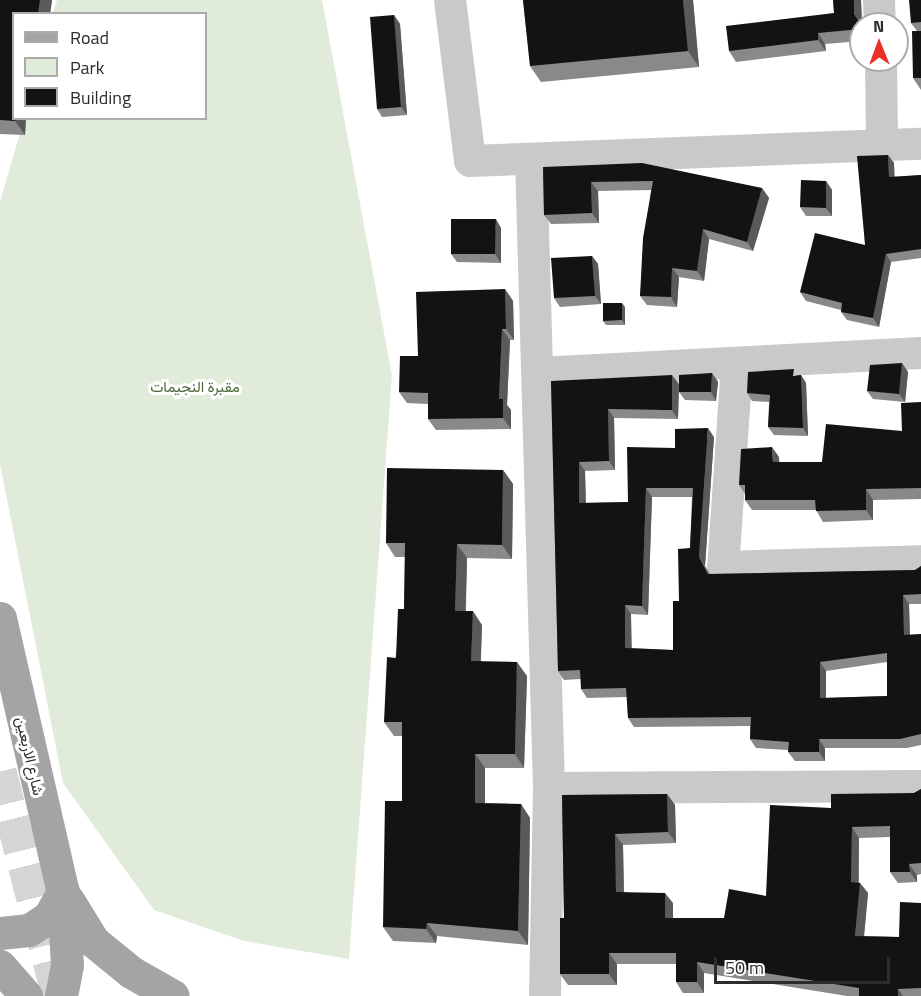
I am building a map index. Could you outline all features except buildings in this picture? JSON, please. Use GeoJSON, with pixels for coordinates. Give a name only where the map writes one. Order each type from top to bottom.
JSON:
{"type":"FeatureCollection","features":[{"type":"Feature","properties":{"kind":"main road","name":"شارع الاربعين"},"geometry":{"type":"LineString","coordinates":[[0,618],[63,892]]}},
{"type":"Feature","properties":{"kind":"main road"},"geometry":{"type":"LineString","coordinates":[[0,933],[29,930],[49,917],[63,892]]}},
{"type":"Feature","properties":{"kind":"main road"},"geometry":{"type":"LineString","coordinates":[[61,996],[67,965],[63,892]]}},
{"type":"Feature","properties":{"kind":"main road"},"geometry":{"type":"LineString","coordinates":[[63,892],[93,941],[131,972],[173,996]]}},
{"type":"Feature","properties":{"kind":"main road"},"geometry":{"type":"LineString","coordinates":[[0,966],[26,996]]}},
{"type":"Feature","properties":{"kind":"street"},"geometry":{"type":"LineString","coordinates":[[450,0],[470,161],[921,144]]}},
{"type":"Feature","properties":{"kind":"street"},"geometry":{"type":"LineString","coordinates":[[881,72],[882,145]]}},
{"type":"Feature","properties":{"kind":"street"},"geometry":{"type":"LineString","coordinates":[[531,159],[549,788],[545,996]]}},
{"type":"Feature","properties":{"kind":"street"},"geometry":{"type":"LineString","coordinates":[[538,373],[921,353]]}},
{"type":"Feature","properties":{"kind":"street"},"geometry":{"type":"LineString","coordinates":[[737,364],[723,567],[921,561]]}},
{"type":"Feature","properties":{"kind":"street"},"geometry":{"type":"LineString","coordinates":[[549,788],[921,786]]}},
{"type":"Feature","properties":{"kind":"green space","name":"مقبرة النجيمات"},"geometry":{"type":"Polygon","coordinates":[[[57,0],[322,0],[392,375],[349,959],[244,941],[154,910],[63,783],[0,464],[0,202],[24,120],[207,120],[207,12],[53,12],[57,0]]]}},
{"type":"Feature","properties":{"kind":"tunnel"},"geometry":{"type":"LineString","coordinates":[[0,771],[58,996]]}}]}
